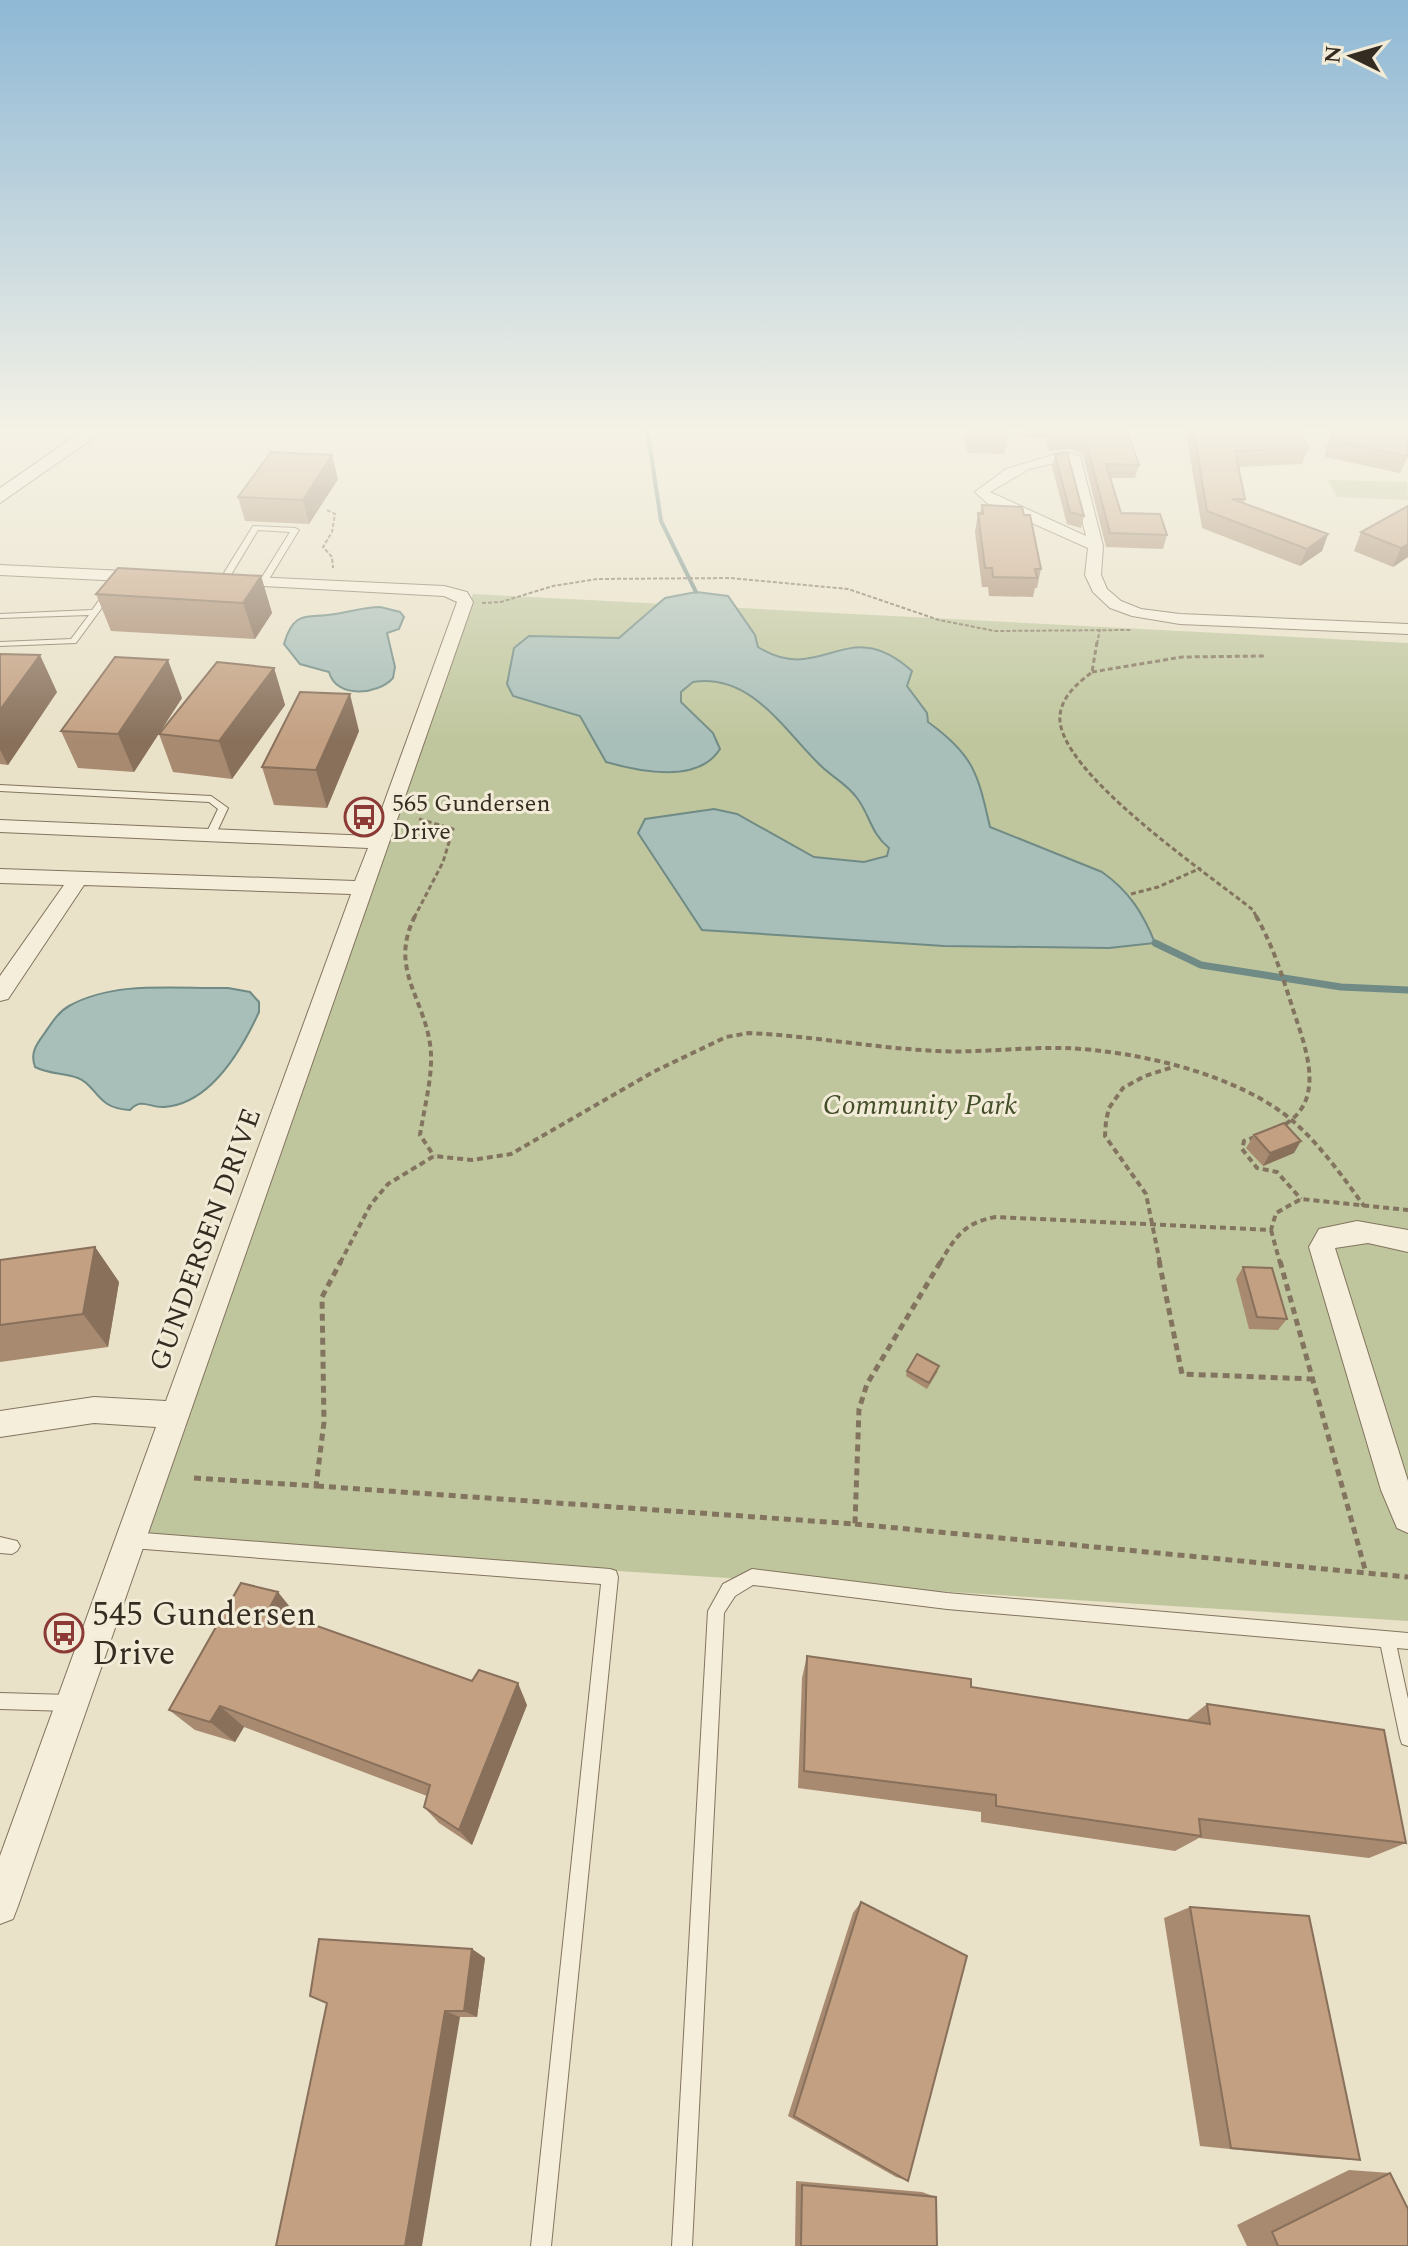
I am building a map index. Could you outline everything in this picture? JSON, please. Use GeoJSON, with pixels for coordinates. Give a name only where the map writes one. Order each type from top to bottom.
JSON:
{"type":"FeatureCollection","features":[{"type":"Feature","properties":{"kind":"street"},"geometry":{"type":"LineString","coordinates":[[1064,532],[1096,546]]}},
{"type":"Feature","properties":{"kind":"street"},"geometry":{"type":"LineString","coordinates":[[1092,532],[1096,546],[1090,561],[1090,575],[1099,589],[1122,609],[1169,618],[1408,629]]}},
{"type":"Feature","properties":{"kind":"street"},"geometry":{"type":"LineString","coordinates":[[0,570],[167,578]]}},
{"type":"Feature","properties":{"kind":"street"},"geometry":{"type":"LineString","coordinates":[[216,580],[444,591],[469,599]]}},
{"type":"Feature","properties":{"kind":"street","name":"GUNDERSEN DRIVE"},"geometry":{"type":"LineString","coordinates":[[0,1906],[465,602],[469,599]]}},
{"type":"Feature","properties":{"kind":"street"},"geometry":{"type":"LineString","coordinates":[[0,826],[379,842]]}},
{"type":"Feature","properties":{"kind":"street"},"geometry":{"type":"LineString","coordinates":[[0,876],[363,888]]}},
{"type":"Feature","properties":{"kind":"street"},"geometry":{"type":"LineString","coordinates":[[0,993],[78,879]]}},
{"type":"Feature","properties":{"kind":"street"},"geometry":{"type":"LineString","coordinates":[[1408,1241],[1393,1235],[1339,1233],[1328,1237],[1322,1247],[1396,1490],[1408,1518]]}},
{"type":"Feature","properties":{"kind":"street"},"geometry":{"type":"LineString","coordinates":[[0,1424],[94,1410],[175,1415]]}},
{"type":"Feature","properties":{"kind":"lane"},"geometry":{"type":"LineString","coordinates":[[216,580],[253,532]]}},
{"type":"Feature","properties":{"kind":"lane"},"geometry":{"type":"LineString","coordinates":[[263,582],[294,532]]}},
{"type":"Feature","properties":{"kind":"lane"},"geometry":{"type":"LineString","coordinates":[[0,644],[73,641],[123,576]]}},
{"type":"Feature","properties":{"kind":"lane"},"geometry":{"type":"LineString","coordinates":[[0,616],[94,612]]}},
{"type":"Feature","properties":{"kind":"lane"},"geometry":{"type":"LineString","coordinates":[[0,788],[211,799],[223,808],[210,836]]}},
{"type":"Feature","properties":{"kind":"lane"},"geometry":{"type":"LineString","coordinates":[[131,1540],[610,1577],[541,2246]]}},
{"type":"Feature","properties":{"kind":"lane"},"geometry":{"type":"LineString","coordinates":[[682,2246],[716,1611],[729,1590],[752,1577],[947,1601],[1408,1641]]}},
{"type":"Feature","properties":{"kind":"lane"},"geometry":{"type":"LineString","coordinates":[[1387,1638],[1408,1738]]}},
{"type":"Feature","properties":{"kind":"lane"},"geometry":{"type":"LineString","coordinates":[[0,1701],[73,1703]]}},
{"type":"Feature","properties":{"kind":"path"},"geometry":{"type":"LineString","coordinates":[[330,572],[334,563],[323,542],[332,532]]}},
{"type":"Feature","properties":{"kind":"path"},"geometry":{"type":"LineString","coordinates":[[469,599],[501,602],[553,586],[597,579],[676,577],[836,586],[939,620],[995,631],[1100,629],[1092,672]]}},
{"type":"Feature","properties":{"kind":"path"},"geometry":{"type":"LineString","coordinates":[[1266,656],[1182,657],[1092,672],[1077,682],[1060,703],[1060,725],[1078,762],[1116,803],[1253,910],[1271,942],[1309,1060],[1311,1081],[1308,1099],[1293,1121],[1281,1126]]}},
{"type":"Feature","properties":{"kind":"path"},"geometry":{"type":"LineString","coordinates":[[416,818],[453,829],[443,862],[407,932],[403,950],[407,976],[428,1028],[431,1057],[420,1135],[434,1156]]}},
{"type":"Feature","properties":{"kind":"path"},"geometry":{"type":"LineString","coordinates":[[1131,894],[1152,891],[1201,868]]}},
{"type":"Feature","properties":{"kind":"path"},"geometry":{"type":"LineString","coordinates":[[316,1486],[324,1422],[322,1297],[371,1204],[388,1184],[434,1156],[472,1160],[511,1154],[665,1066],[726,1037],[749,1033],[805,1036],[937,1051],[1067,1048],[1175,1066],[1236,1086],[1293,1121],[1338,1170],[1364,1206]]}},
{"type":"Feature","properties":{"kind":"path"},"geometry":{"type":"LineString","coordinates":[[1175,1066],[1154,1071],[1122,1089],[1109,1103],[1104,1121],[1105,1136],[1116,1157],[1146,1194],[1182,1374],[1312,1379]]}},
{"type":"Feature","properties":{"kind":"path"},"geometry":{"type":"LineString","coordinates":[[1268,1131],[1244,1141],[1242,1149],[1257,1168],[1277,1172],[1301,1199]]}},
{"type":"Feature","properties":{"kind":"path"},"geometry":{"type":"LineString","coordinates":[[1366,1573],[1271,1230],[1276,1213],[1301,1199],[1408,1210]]}},
{"type":"Feature","properties":{"kind":"path"},"geometry":{"type":"LineString","coordinates":[[855,1524],[859,1409],[867,1384],[959,1231],[978,1220],[996,1217],[1271,1230]]}},
{"type":"Feature","properties":{"kind":"path"},"geometry":{"type":"LineString","coordinates":[[194,1478],[855,1524],[1408,1577]]}},
{"type":"Feature","properties":{"kind":"green space","name":"Community Park"},"geometry":{"type":"Polygon","coordinates":[[[473,594],[1408,643],[1408,1621],[131,1540],[473,594]]]}},
{"type":"Feature","properties":{"kind":"water"},"geometry":{"type":"Polygon","coordinates":[[[696,592],[728,596],[755,635],[758,647],[780,657],[800,659],[852,648],[870,648],[889,655],[912,671],[907,686],[927,713],[928,722],[955,745],[972,767],[990,827],[1102,872],[1134,903],[1155,943],[1109,948],[944,946],[702,930],[638,833],[645,819],[714,809],[737,814],[814,857],[864,862],[887,856],[889,848],[878,837],[853,793],[820,765],[765,707],[732,686],[693,682],[681,692],[681,702],[713,733],[720,749],[710,760],[683,771],[652,772],[606,762],[580,716],[513,696],[507,684],[514,648],[529,636],[619,638],[665,598],[696,592]]]}},
{"type":"Feature","properties":{"kind":"water"},"geometry":{"type":"Polygon","coordinates":[[[380,607],[400,612],[404,617],[399,629],[387,633],[395,667],[393,678],[378,688],[358,692],[340,687],[329,672],[300,664],[284,644],[293,625],[304,617],[380,607]]]}},
{"type":"Feature","properties":{"kind":"water"},"geometry":{"type":"Polygon","coordinates":[[[228,988],[250,992],[259,1002],[259,1012],[244,1042],[223,1072],[196,1096],[181,1104],[159,1107],[138,1104],[130,1110],[119,1109],[110,1106],[78,1078],[35,1067],[35,1049],[52,1022],[65,1009],[87,998],[126,989],[228,988]]]}},
{"type":"Feature","properties":{"kind":"building"},"geometry":{"type":"Polygon","coordinates":[[[980,532],[1033,532],[1041,569],[1035,569],[1037,578],[993,577],[992,568],[985,568],[980,532]]]}},
{"type":"Feature","properties":{"kind":"building"},"geometry":{"type":"Polygon","coordinates":[[[1166,532],[1167,535],[1110,533],[1166,532]]]}},
{"type":"Feature","properties":{"kind":"building"},"geometry":{"type":"Polygon","coordinates":[[[1262,532],[1328,534],[1307,549],[1262,532]]]}},
{"type":"Feature","properties":{"kind":"building"},"geometry":{"type":"Polygon","coordinates":[[[1361,532],[1408,532],[1408,544],[1401,548],[1361,532]]]}},
{"type":"Feature","properties":{"kind":"building"},"geometry":{"type":"Polygon","coordinates":[[[118,568],[261,576],[243,603],[96,594],[118,568]]]}},
{"type":"Feature","properties":{"kind":"building"},"geometry":{"type":"Polygon","coordinates":[[[0,654],[40,655],[0,710],[0,654]]]}},
{"type":"Feature","properties":{"kind":"building"},"geometry":{"type":"Polygon","coordinates":[[[115,657],[168,660],[118,734],[61,731],[115,657]]]}},
{"type":"Feature","properties":{"kind":"building"},"geometry":{"type":"Polygon","coordinates":[[[217,662],[274,668],[219,741],[159,734],[217,662]]]}},
{"type":"Feature","properties":{"kind":"building"},"geometry":{"type":"Polygon","coordinates":[[[300,692],[350,694],[316,770],[262,767],[300,692]]]}},
{"type":"Feature","properties":{"kind":"building"},"geometry":{"type":"Polygon","coordinates":[[[1284,1123],[1301,1141],[1270,1153],[1254,1135],[1284,1123]]]}},
{"type":"Feature","properties":{"kind":"building"},"geometry":{"type":"Polygon","coordinates":[[[95,1247],[83,1314],[0,1325],[0,1260],[95,1247]]]}},
{"type":"Feature","properties":{"kind":"building"},"geometry":{"type":"Polygon","coordinates":[[[1243,1267],[1272,1268],[1287,1319],[1257,1317],[1243,1267]]]}},
{"type":"Feature","properties":{"kind":"building"},"geometry":{"type":"Polygon","coordinates":[[[917,1354],[939,1366],[929,1383],[907,1371],[917,1354]]]}},
{"type":"Feature","properties":{"kind":"building"},"geometry":{"type":"Polygon","coordinates":[[[241,1583],[278,1592],[269,1609],[472,1681],[479,1670],[518,1683],[459,1830],[424,1807],[430,1785],[220,1706],[210,1722],[169,1710],[241,1583]]]}},
{"type":"Feature","properties":{"kind":"building"},"geometry":{"type":"Polygon","coordinates":[[[807,1656],[971,1679],[971,1687],[1210,1724],[1207,1704],[1384,1730],[1406,1843],[1199,1819],[1201,1836],[996,1806],[996,1795],[804,1771],[807,1656]]]}},
{"type":"Feature","properties":{"kind":"building"},"geometry":{"type":"Polygon","coordinates":[[[861,1902],[967,1956],[908,2181],[794,2116],[861,1902]]]}},
{"type":"Feature","properties":{"kind":"building"},"geometry":{"type":"Polygon","coordinates":[[[1190,1907],[1309,1916],[1360,2160],[1231,2148],[1190,1907]]]}},
{"type":"Feature","properties":{"kind":"building"},"geometry":{"type":"Polygon","coordinates":[[[319,1939],[472,1949],[464,2011],[445,2011],[405,2246],[276,2246],[327,2003],[310,1996],[319,1939]]]}},
{"type":"Feature","properties":{"kind":"building"},"geometry":{"type":"Polygon","coordinates":[[[1390,2173],[1408,2209],[1408,2246],[1278,2246],[1272,2232],[1390,2173]]]}},
{"type":"Feature","properties":{"kind":"building"},"geometry":{"type":"Polygon","coordinates":[[[802,2185],[936,2197],[937,2246],[801,2246],[802,2185]]]}},
{"type":"Feature","properties":{"kind":"waterway"},"geometry":{"type":"LineString","coordinates":[[666,532],[696,592]]}},
{"type":"Feature","properties":{"kind":"waterway"},"geometry":{"type":"LineString","coordinates":[[1155,943],[1201,965],[1341,987],[1408,990]]}},
{"type":"Feature","properties":{"kind":"place","name":"565 Gundersen Drive"},"geometry":{"type":"Point","coordinates":[364,817]}},
{"type":"Feature","properties":{"kind":"place","name":"545 Gundersen Drive"},"geometry":{"type":"Point","coordinates":[64,1633]}}]}
